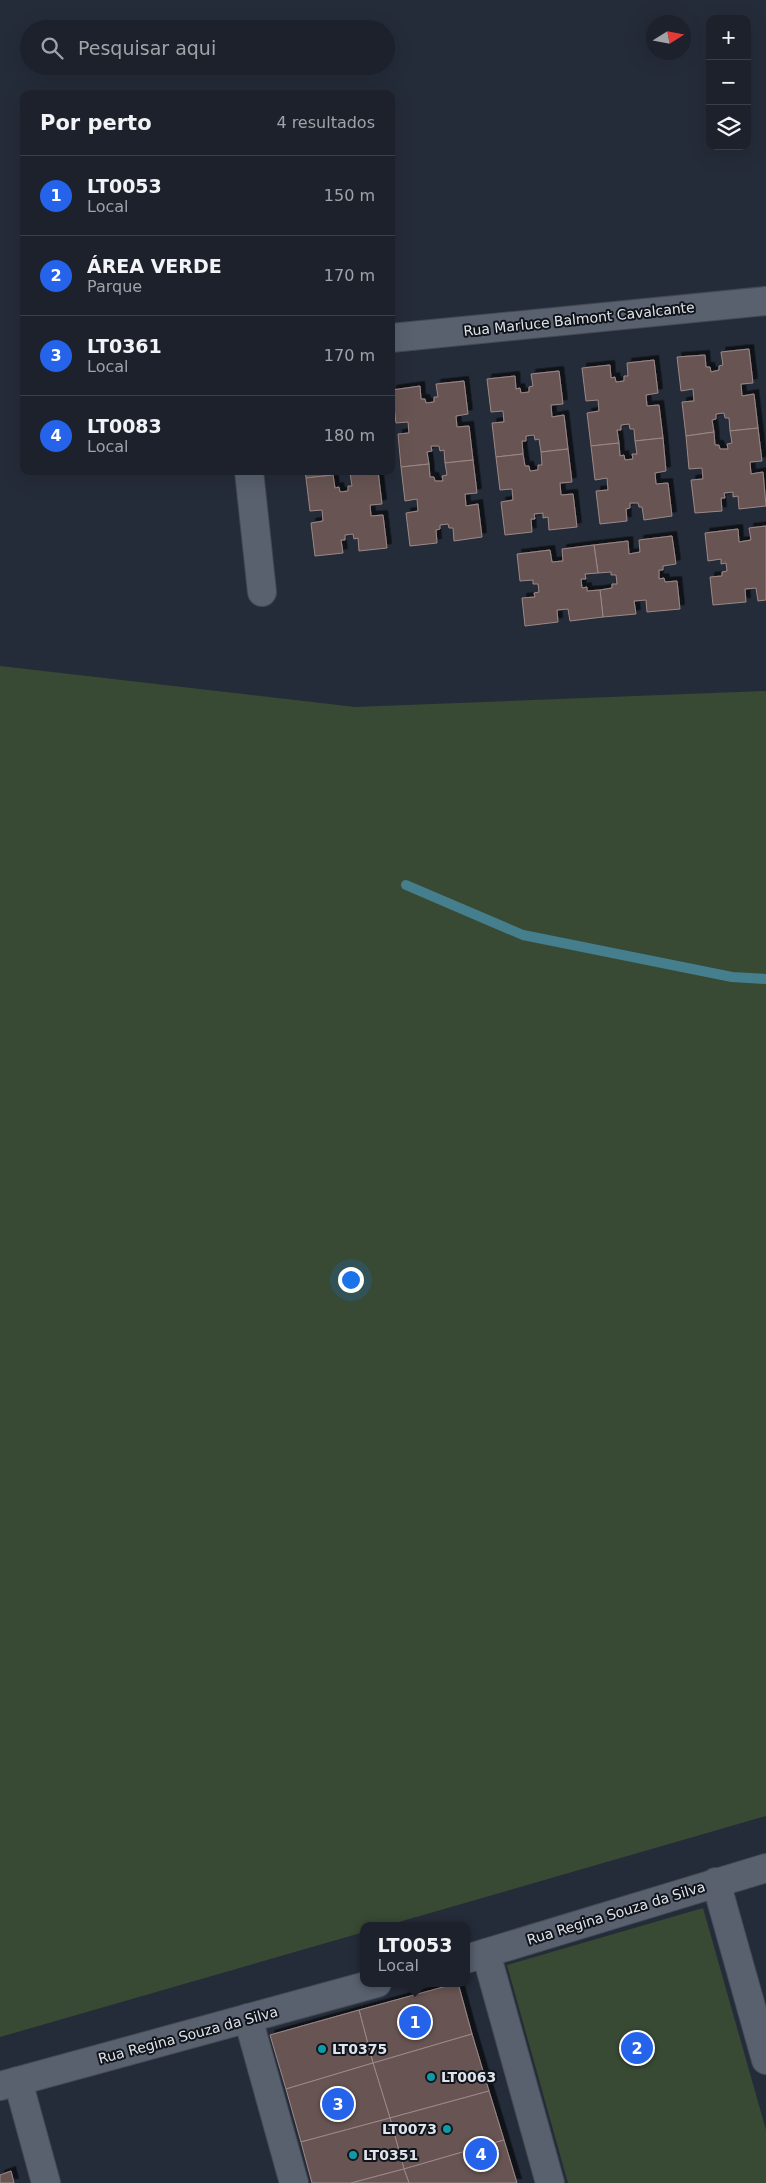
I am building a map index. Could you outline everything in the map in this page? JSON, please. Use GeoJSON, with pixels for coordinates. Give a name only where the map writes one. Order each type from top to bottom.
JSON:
{"type":"FeatureCollection","features":[{"type":"Feature","properties":{"kind":"street","name":"Rua Marluce Balmont Cavalcante"},"geometry":{"type":"LineString","coordinates":[[395,338],[766,301]]}},
{"type":"Feature","properties":{"kind":"street"},"geometry":{"type":"LineString","coordinates":[[249,475],[262,592]]}},
{"type":"Feature","properties":{"kind":"street","name":"Rua Regina Souza da Silva"},"geometry":{"type":"LineString","coordinates":[[476,1956],[766,1868]]}},
{"type":"Feature","properties":{"kind":"street"},"geometry":{"type":"LineString","coordinates":[[716,1882],[766,2060]]}},
{"type":"Feature","properties":{"kind":"street"},"geometry":{"type":"LineString","coordinates":[[476,1956],[550,2183]]}},
{"type":"Feature","properties":{"kind":"street","name":"Rua Regina Souza da Silva"},"geometry":{"type":"LineString","coordinates":[[9,2084],[362,1987]]}},
{"type":"Feature","properties":{"kind":"street"},"geometry":{"type":"LineString","coordinates":[[248,2018],[294,2183]]}},
{"type":"Feature","properties":{"kind":"street"},"geometry":{"type":"LineString","coordinates":[[9,2084],[46,2183]]}},
{"type":"Feature","properties":{"kind":"green space"},"geometry":{"type":"Polygon","coordinates":[[[0,666],[355,707],[766,691],[766,1816],[399,1922],[360,1922],[360,1933],[0,2037],[0,666]]]}},
{"type":"Feature","properties":{"kind":"green space"},"geometry":{"type":"Polygon","coordinates":[[[703,1908],[766,2130],[766,2183],[568,2183],[507,1965],[703,1908]]]}},
{"type":"Feature","properties":{"kind":"building"},"geometry":{"type":"Polygon","coordinates":[[[749,349],[753,383],[741,384],[742,396],[754,394],[758,428],[730,431],[729,418],[725,418],[724,413],[716,414],[716,419],[712,420],[714,432],[686,436],[682,402],[694,401],[693,389],[681,391],[677,357],[705,355],[706,367],[710,367],[711,372],[719,370],[719,366],[723,365],[721,352],[749,349]]]}},
{"type":"Feature","properties":{"kind":"building"},"geometry":{"type":"Polygon","coordinates":[[[654,360],[658,393],[646,395],[647,406],[659,405],[663,438],[635,441],[634,429],[630,429],[629,424],[621,425],[621,430],[617,430],[619,443],[591,446],[587,413],[599,411],[598,400],[586,401],[582,368],[610,365],[611,378],[615,377],[616,382],[624,381],[624,376],[628,376],[627,363],[654,360]]]}},
{"type":"Feature","properties":{"kind":"building"},"geometry":{"type":"Polygon","coordinates":[[[559,371],[563,404],[551,405],[552,417],[564,415],[568,449],[541,452],[539,439],[535,440],[534,435],[526,436],[526,441],[522,441],[523,454],[496,457],[492,423],[504,422],[503,411],[491,412],[487,379],[515,376],[516,389],[520,388],[521,393],[529,392],[529,387],[533,386],[531,374],[559,371]]]}},
{"type":"Feature","properties":{"kind":"building"},"geometry":{"type":"Polygon","coordinates":[[[464,381],[468,414],[456,416],[457,427],[469,426],[473,460],[445,463],[444,450],[440,451],[439,446],[431,446],[432,451],[427,452],[429,464],[401,467],[398,434],[409,433],[408,422],[396,423],[395,390],[420,386],[421,399],[425,399],[426,403],[434,402],[434,397],[438,397],[436,384],[464,381]]]}},
{"type":"Feature","properties":{"kind":"building"},"geometry":{"type":"Polygon","coordinates":[[[758,428],[762,461],[750,462],[751,474],[763,472],[766,506],[739,509],[738,496],[733,497],[733,492],[724,493],[725,498],[721,498],[722,511],[695,513],[691,480],[703,479],[702,468],[689,469],[686,436],[714,432],[715,445],[719,445],[720,449],[728,449],[727,444],[732,443],[730,431],[758,428]]]}},
{"type":"Feature","properties":{"kind":"building"},"geometry":{"type":"Polygon","coordinates":[[[663,438],[666,471],[655,473],[656,484],[668,483],[672,516],[644,520],[642,507],[639,507],[638,503],[630,503],[630,508],[626,509],[627,521],[600,524],[596,491],[608,490],[607,478],[595,480],[591,446],[619,443],[620,456],[624,455],[625,460],[633,459],[632,454],[637,454],[635,441],[663,438]]]}},
{"type":"Feature","properties":{"kind":"building"},"geometry":{"type":"Polygon","coordinates":[[[568,449],[572,482],[560,483],[561,495],[573,494],[577,527],[549,530],[548,517],[543,518],[543,513],[534,514],[535,519],[531,519],[532,532],[505,535],[501,502],[513,500],[512,489],[500,490],[496,457],[523,454],[525,466],[529,466],[530,471],[538,470],[538,465],[542,465],[541,452],[568,449]]]}},
{"type":"Feature","properties":{"kind":"building"},"geometry":{"type":"Polygon","coordinates":[[[473,460],[477,493],[465,494],[466,506],[478,504],[482,537],[454,541],[453,528],[449,528],[448,524],[440,525],[440,529],[436,530],[437,543],[410,546],[406,513],[418,511],[417,499],[405,501],[401,467],[429,464],[430,477],[434,477],[435,481],[443,481],[442,476],[447,475],[445,463],[473,460]]]}},
{"type":"Feature","properties":{"kind":"building"},"geometry":{"type":"Polygon","coordinates":[[[306,475],[333,475],[306,478],[306,475]]]}},
{"type":"Feature","properties":{"kind":"building"},"geometry":{"type":"Polygon","coordinates":[[[333,475],[335,488],[339,487],[340,492],[348,491],[348,486],[352,486],[350,475],[378,475],[382,504],[370,505],[371,516],[383,515],[387,548],[359,551],[358,538],[354,539],[353,534],[345,535],[345,540],[341,540],[343,553],[315,556],[311,523],[323,521],[322,510],[310,511],[306,478],[333,475]]]}},
{"type":"Feature","properties":{"kind":"building"},"geometry":{"type":"Polygon","coordinates":[[[766,526],[766,600],[758,601],[756,588],[745,589],[746,602],[713,605],[710,577],[722,576],[722,572],[727,571],[726,563],[721,564],[721,559],[708,561],[705,533],[738,529],[739,542],[751,540],[749,528],[766,526]]]}},
{"type":"Feature","properties":{"kind":"building"},"geometry":{"type":"Polygon","coordinates":[[[672,536],[676,564],[663,566],[663,570],[659,570],[659,579],[664,578],[665,582],[677,581],[680,609],[647,612],[646,600],[634,601],[636,614],[603,617],[600,590],[612,588],[612,584],[617,584],[616,575],[611,575],[611,572],[598,573],[594,545],[628,541],[629,554],[640,552],[639,540],[672,536]]]}},
{"type":"Feature","properties":{"kind":"building"},"geometry":{"type":"Polygon","coordinates":[[[594,545],[598,573],[585,574],[586,579],[581,579],[582,588],[587,587],[587,591],[600,590],[603,617],[570,621],[568,609],[557,610],[558,622],[525,626],[522,598],[535,597],[534,593],[539,592],[538,584],[533,584],[533,580],[520,581],[517,554],[550,550],[552,562],[563,561],[562,549],[594,545]]]}},
{"type":"Feature","properties":{"kind":"building"},"geometry":{"type":"Polygon","coordinates":[[[443,1987],[459,1987],[472,2034],[373,2063],[359,2010],[443,1987]]]}},
{"type":"Feature","properties":{"kind":"building","name":"LT0375"},"geometry":{"type":"Polygon","coordinates":[[[359,2010],[373,2063],[286,2089],[270,2035],[359,2010]]]}},
{"type":"Feature","properties":{"kind":"building","name":"LT0063"},"geometry":{"type":"Polygon","coordinates":[[[472,2034],[489,2091],[390,2118],[373,2063],[472,2034]]]}},
{"type":"Feature","properties":{"kind":"building"},"geometry":{"type":"Polygon","coordinates":[[[373,2063],[390,2118],[301,2142],[286,2089],[373,2063]]]}},
{"type":"Feature","properties":{"kind":"building","name":"LT0073"},"geometry":{"type":"Polygon","coordinates":[[[489,2091],[504,2140],[404,2169],[390,2118],[489,2091]]]}},
{"type":"Feature","properties":{"kind":"building","name":"LT0351"},"geometry":{"type":"Polygon","coordinates":[[[390,2118],[404,2169],[351,2183],[312,2183],[301,2142],[390,2118]]]}},
{"type":"Feature","properties":{"kind":"building"},"geometry":{"type":"Polygon","coordinates":[[[504,2140],[517,2183],[409,2183],[404,2169],[504,2140]]]}},
{"type":"Feature","properties":{"kind":"building"},"geometry":{"type":"Polygon","coordinates":[[[404,2169],[409,2183],[351,2183],[404,2169]]]}},
{"type":"Feature","properties":{"kind":"building"},"geometry":{"type":"Polygon","coordinates":[[[11,2171],[14,2183],[0,2183],[0,2175],[11,2171]]]}},
{"type":"Feature","properties":{"kind":"waterway"},"geometry":{"type":"LineString","coordinates":[[406,885],[523,935],[732,977],[766,979]]}},
{"type":"Feature","properties":{"kind":"place","name":"LT0053"},"geometry":{"type":"Point","coordinates":[415,2022]}},
{"type":"Feature","properties":{"kind":"place","name":"ÁREA VERDE"},"geometry":{"type":"Point","coordinates":[637,2048]}},
{"type":"Feature","properties":{"kind":"place","name":"LT0375"},"geometry":{"type":"Point","coordinates":[322,2049]}},
{"type":"Feature","properties":{"kind":"place","name":"LT0063"},"geometry":{"type":"Point","coordinates":[431,2077]}},
{"type":"Feature","properties":{"kind":"place","name":"LT0361"},"geometry":{"type":"Point","coordinates":[338,2104]}},
{"type":"Feature","properties":{"kind":"place","name":"LT0073"},"geometry":{"type":"Point","coordinates":[447,2129]}},
{"type":"Feature","properties":{"kind":"place","name":"LT0083"},"geometry":{"type":"Point","coordinates":[481,2154]}},
{"type":"Feature","properties":{"kind":"place","name":"LT0351"},"geometry":{"type":"Point","coordinates":[353,2155]}}]}
